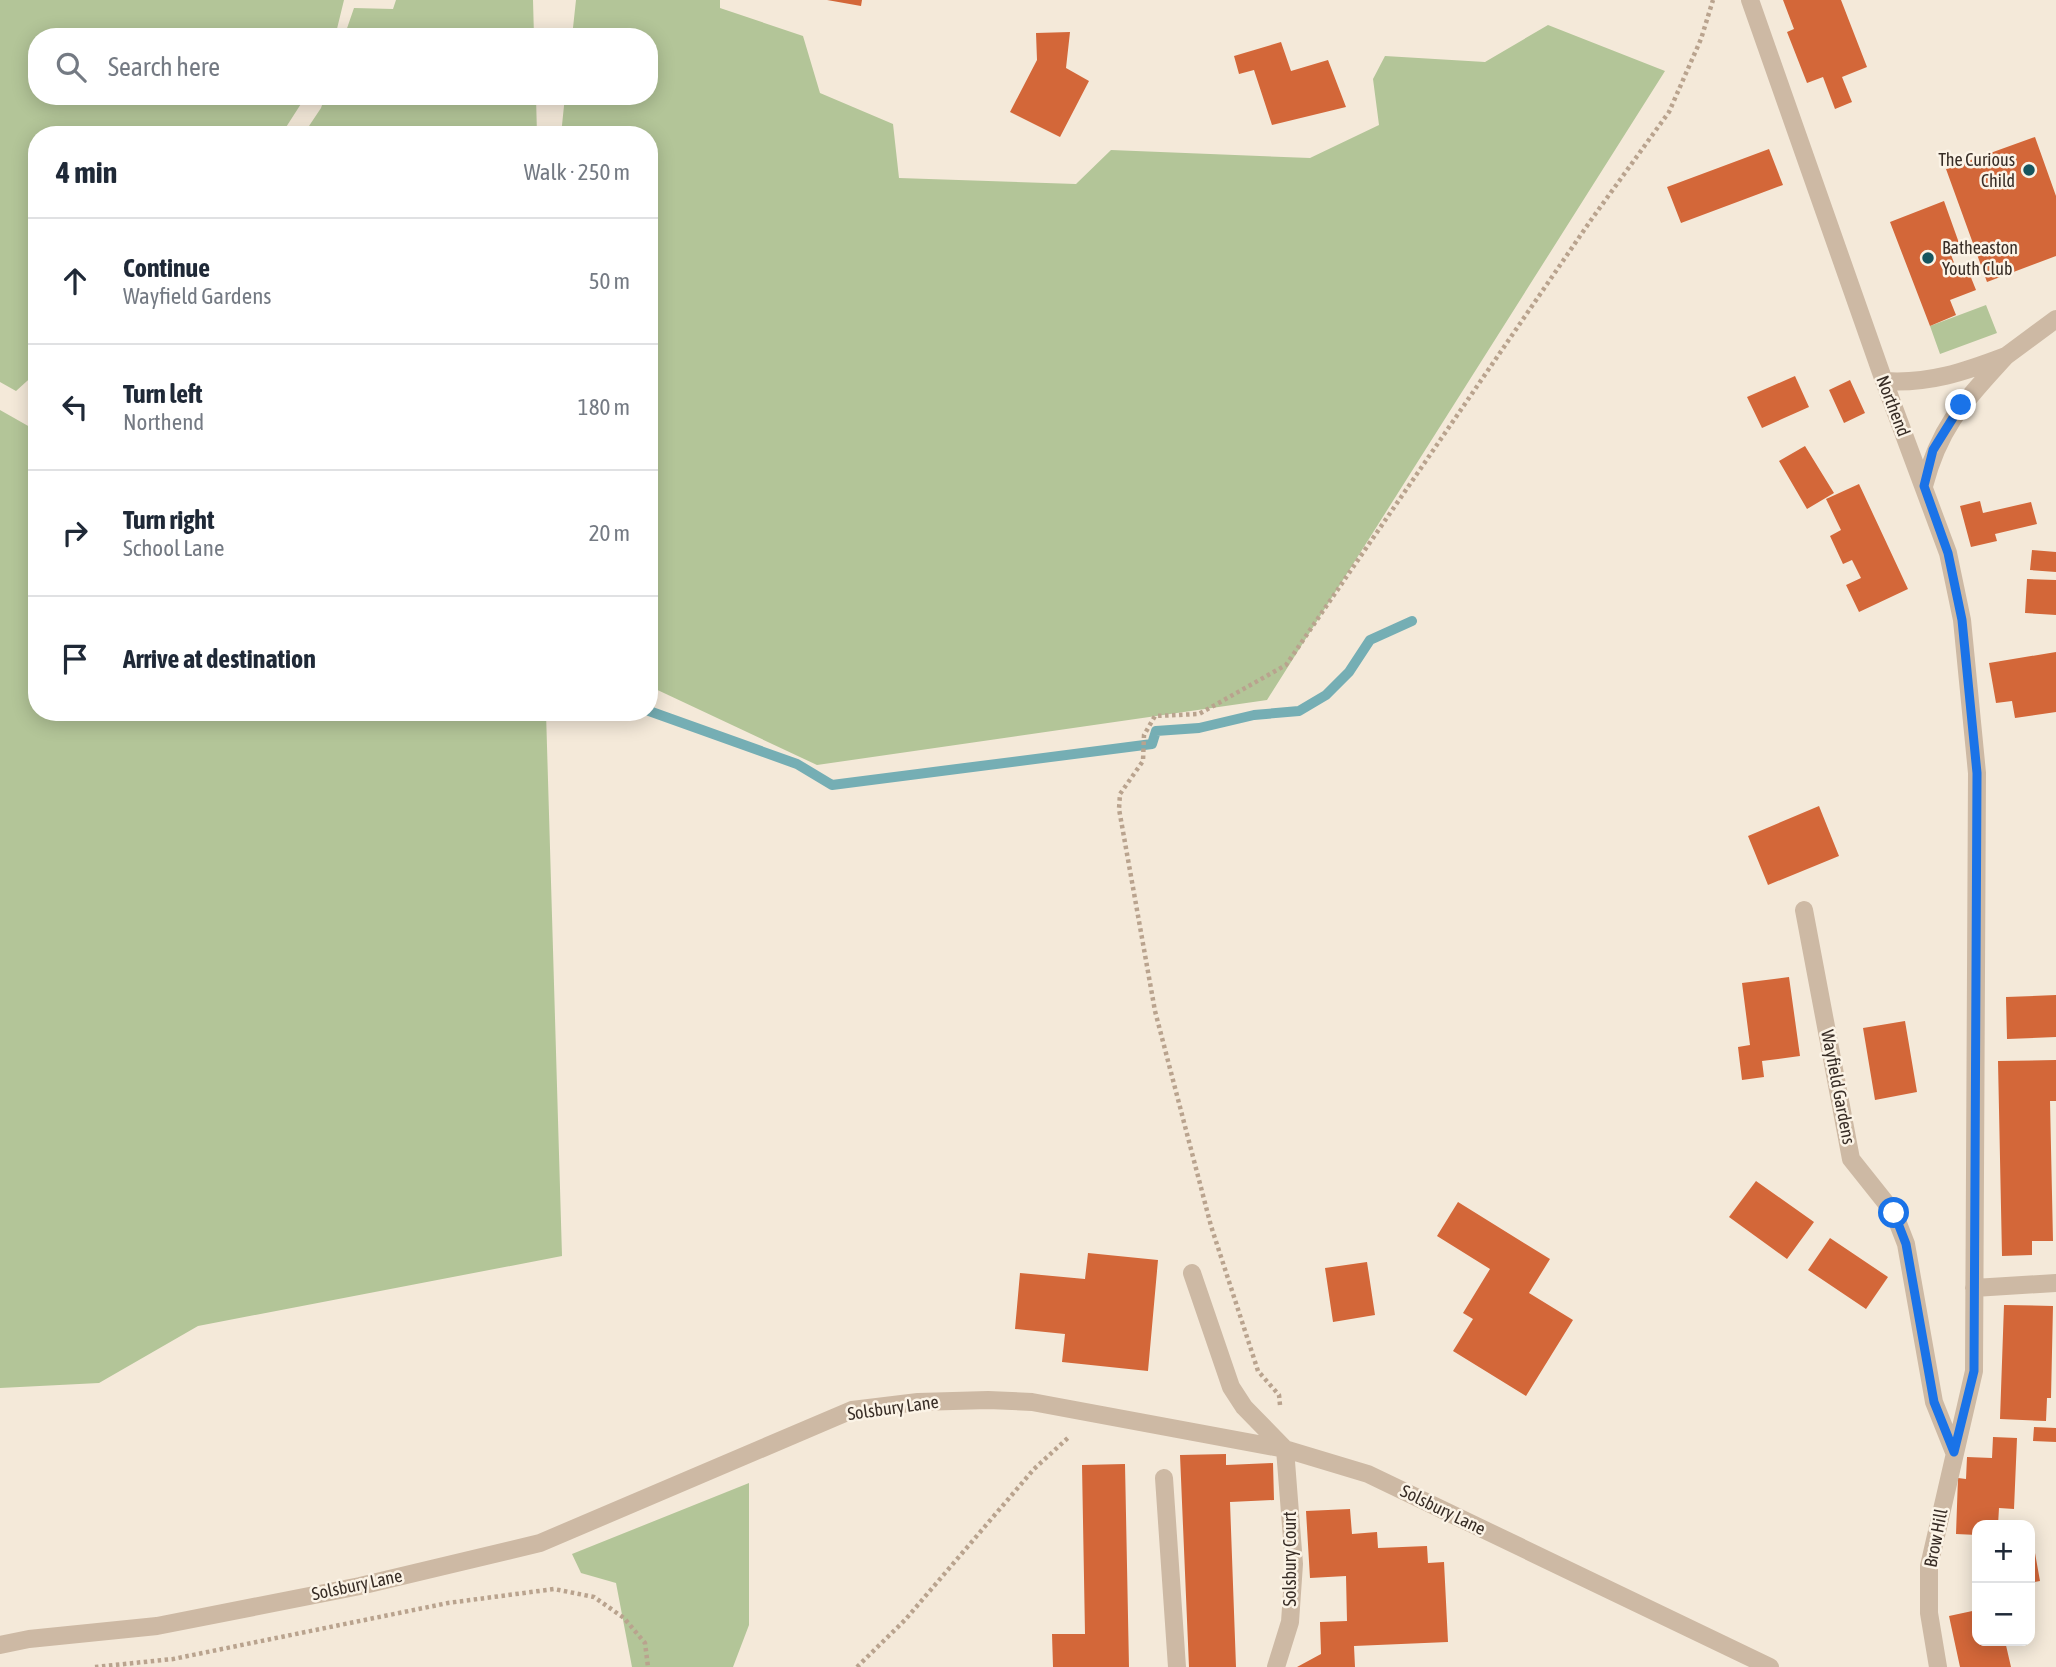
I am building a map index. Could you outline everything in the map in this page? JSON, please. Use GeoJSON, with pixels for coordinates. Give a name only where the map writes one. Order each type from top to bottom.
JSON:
{"type":"FeatureCollection","features":[{"type":"Feature","properties":{"kind":"street","name":"Northend"},"geometry":{"type":"LineString","coordinates":[[1750,0],[1884,382],[1948,553],[1962,620],[1977,773],[1974,1371],[1954,1452]]}},
{"type":"Feature","properties":{"kind":"street"},"geometry":{"type":"LineString","coordinates":[[1924,486],[1933,450],[1961,405],[2006,356],[2056,318]]}},
{"type":"Feature","properties":{"kind":"street"},"geometry":{"type":"LineString","coordinates":[[1884,382],[1912,383],[1948,378],[2006,356]]}},
{"type":"Feature","properties":{"kind":"street","name":"Wayfield Gardens"},"geometry":{"type":"LineString","coordinates":[[1804,910],[1852,1159],[1894,1213],[1906,1244],[1934,1402],[1954,1452]]}},
{"type":"Feature","properties":{"kind":"street"},"geometry":{"type":"LineString","coordinates":[[1192,1273],[1231,1387],[1244,1407],[1285,1449]]}},
{"type":"Feature","properties":{"kind":"street"},"geometry":{"type":"LineString","coordinates":[[1974,1288],[2056,1283]]}},
{"type":"Feature","properties":{"kind":"street","name":"Solsbury Lane"},"geometry":{"type":"LineString","coordinates":[[0,1646],[29,1639],[157,1626],[360,1586],[540,1543],[852,1410],[918,1402],[1032,1402],[1285,1449],[1368,1474],[1770,1667]]}},
{"type":"Feature","properties":{"kind":"street","name":"Solsbury Court"},"geometry":{"type":"LineString","coordinates":[[1276,1667],[1290,1622],[1294,1564],[1285,1449]]}},
{"type":"Feature","properties":{"kind":"street","name":"Brow Hill"},"geometry":{"type":"LineString","coordinates":[[1938,1667],[1929,1614],[1929,1566],[1954,1452]]}},
{"type":"Feature","properties":{"kind":"street"},"geometry":{"type":"LineString","coordinates":[[1164,1478],[1177,1667]]}},
{"type":"Feature","properties":{"kind":"path"},"geometry":{"type":"LineString","coordinates":[[1279,1395],[1258,1371],[1211,1226],[1155,1011],[1119,809],[1120,794],[1143,761],[1144,735],[1155,716],[1199,714],[1286,665],[1591,220],[1669,112],[1701,39],[1713,0]]}},
{"type":"Feature","properties":{"kind":"path"},"geometry":{"type":"LineString","coordinates":[[857,1667],[905,1620],[1034,1469],[1068,1437]]}},
{"type":"Feature","properties":{"kind":"path"},"geometry":{"type":"LineString","coordinates":[[95,1667],[173,1658],[448,1603],[554,1589],[594,1597],[624,1618],[645,1643],[648,1667]]}},
{"type":"Feature","properties":{"kind":"green space"},"geometry":{"type":"Polygon","coordinates":[[[0,0],[344,0],[337,28],[28,28],[28,105],[300,105],[287,126],[28,126],[28,380],[16,391],[0,382],[0,0]]]}},
{"type":"Feature","properties":{"kind":"green space"},"geometry":{"type":"Polygon","coordinates":[[[396,0],[533,0],[534,28],[347,28],[354,8],[393,9],[396,0]]]}},
{"type":"Feature","properties":{"kind":"green space"},"geometry":{"type":"Polygon","coordinates":[[[576,0],[720,0],[720,8],[803,36],[820,93],[893,124],[899,178],[1076,184],[1111,150],[1310,158],[1379,125],[1373,79],[1385,56],[1485,62],[1548,25],[1665,71],[1267,700],[817,765],[658,690],[658,126],[562,126],[564,105],[658,105],[658,28],[573,28],[576,0]]]}},
{"type":"Feature","properties":{"kind":"green space"},"geometry":{"type":"Polygon","coordinates":[[[322,105],[536,105],[537,126],[309,126],[322,105]]]}},
{"type":"Feature","properties":{"kind":"green space"},"geometry":{"type":"Polygon","coordinates":[[[1986,305],[1997,333],[1940,354],[1930,326],[1986,305]]]}},
{"type":"Feature","properties":{"kind":"green space"},"geometry":{"type":"Polygon","coordinates":[[[0,410],[28,426],[28,721],[546,721],[562,1256],[198,1326],[99,1383],[0,1388],[0,410]]]}},
{"type":"Feature","properties":{"kind":"green space"},"geometry":{"type":"Polygon","coordinates":[[[749,1483],[749,1625],[733,1667],[632,1667],[616,1583],[581,1573],[572,1554],[749,1483]]]}},
{"type":"Feature","properties":{"kind":"building"},"geometry":{"type":"Polygon","coordinates":[[[827,0],[862,0],[861,6],[827,0]]]}},
{"type":"Feature","properties":{"kind":"building"},"geometry":{"type":"Polygon","coordinates":[[[1783,0],[1841,0],[1867,67],[1842,77],[1852,102],[1835,109],[1823,77],[1807,83],[1787,32],[1794,29],[1783,0]]]}},
{"type":"Feature","properties":{"kind":"building"},"geometry":{"type":"Polygon","coordinates":[[[1070,32],[1066,68],[1089,81],[1060,137],[1010,112],[1037,60],[1036,33],[1070,32]]]}},
{"type":"Feature","properties":{"kind":"building"},"geometry":{"type":"Polygon","coordinates":[[[1281,42],[1291,71],[1328,60],[1346,107],[1272,125],[1254,70],[1239,74],[1234,56],[1281,42]]]}},
{"type":"Feature","properties":{"kind":"building"},"geometry":{"type":"Polygon","coordinates":[[[2035,137],[2056,196],[2056,256],[1987,282],[1946,169],[2035,137]]]}},
{"type":"Feature","properties":{"kind":"building"},"geometry":{"type":"Polygon","coordinates":[[[1769,149],[1783,185],[1681,223],[1667,187],[1769,149]]]}},
{"type":"Feature","properties":{"kind":"building","name":"Batheaston Youth Club"},"geometry":{"type":"Polygon","coordinates":[[[1944,201],[1959,243],[1948,247],[1958,273],[1968,270],[1976,290],[1950,300],[1956,315],[1930,326],[1890,222],[1944,201]]]}},
{"type":"Feature","properties":{"kind":"building"},"geometry":{"type":"Polygon","coordinates":[[[1795,376],[1809,407],[1762,428],[1747,397],[1795,376]]]}},
{"type":"Feature","properties":{"kind":"building"},"geometry":{"type":"Polygon","coordinates":[[[1850,380],[1865,413],[1844,423],[1829,390],[1850,380]]]}},
{"type":"Feature","properties":{"kind":"building"},"geometry":{"type":"Polygon","coordinates":[[[1805,446],[1834,493],[1807,509],[1779,461],[1805,446]]]}},
{"type":"Feature","properties":{"kind":"building"},"geometry":{"type":"Polygon","coordinates":[[[1859,484],[1908,589],[1859,612],[1846,585],[1861,578],[1852,560],[1843,564],[1830,536],[1841,530],[1826,499],[1859,484]]]}},
{"type":"Feature","properties":{"kind":"building"},"geometry":{"type":"Polygon","coordinates":[[[1980,501],[1983,513],[2031,502],[2037,524],[1995,534],[1997,541],[1971,547],[1960,506],[1980,501]]]}},
{"type":"Feature","properties":{"kind":"building"},"geometry":{"type":"Polygon","coordinates":[[[2032,550],[2056,552],[2056,572],[2030,570],[2032,550]]]}},
{"type":"Feature","properties":{"kind":"building"},"geometry":{"type":"Polygon","coordinates":[[[2027,579],[2056,580],[2056,615],[2025,613],[2027,579]]]}},
{"type":"Feature","properties":{"kind":"building"},"geometry":{"type":"Polygon","coordinates":[[[2056,652],[2056,712],[2015,718],[2012,701],[1996,703],[1989,663],[2056,652]]]}},
{"type":"Feature","properties":{"kind":"building"},"geometry":{"type":"Polygon","coordinates":[[[1819,806],[1839,856],[1768,885],[1748,836],[1819,806]]]}},
{"type":"Feature","properties":{"kind":"building"},"geometry":{"type":"Polygon","coordinates":[[[1789,977],[1800,1056],[1762,1061],[1764,1077],[1742,1080],[1738,1047],[1750,1045],[1742,983],[1789,977]]]}},
{"type":"Feature","properties":{"kind":"building"},"geometry":{"type":"Polygon","coordinates":[[[2056,995],[2056,1037],[2007,1039],[2006,997],[2056,995]]]}},
{"type":"Feature","properties":{"kind":"building"},"geometry":{"type":"Polygon","coordinates":[[[1905,1021],[1917,1092],[1875,1100],[1863,1028],[1905,1021]]]}},
{"type":"Feature","properties":{"kind":"building"},"geometry":{"type":"Polygon","coordinates":[[[2056,1060],[2056,1101],[2050,1101],[2053,1241],[2032,1241],[2032,1255],[2002,1256],[1998,1061],[2056,1060]]]}},
{"type":"Feature","properties":{"kind":"building"},"geometry":{"type":"Polygon","coordinates":[[[1756,1181],[1814,1222],[1787,1259],[1729,1217],[1756,1181]]]}},
{"type":"Feature","properties":{"kind":"building"},"geometry":{"type":"Polygon","coordinates":[[[1458,1202],[1550,1259],[1529,1293],[1573,1320],[1526,1396],[1453,1351],[1473,1319],[1463,1313],[1490,1269],[1437,1236],[1458,1202]]]}},
{"type":"Feature","properties":{"kind":"building"},"geometry":{"type":"Polygon","coordinates":[[[1830,1238],[1888,1277],[1866,1309],[1808,1270],[1830,1238]]]}},
{"type":"Feature","properties":{"kind":"building"},"geometry":{"type":"Polygon","coordinates":[[[1088,1253],[1158,1260],[1148,1371],[1062,1362],[1065,1334],[1015,1329],[1020,1273],[1085,1279],[1088,1253]]]}},
{"type":"Feature","properties":{"kind":"building"},"geometry":{"type":"Polygon","coordinates":[[[1367,1262],[1375,1315],[1333,1322],[1325,1268],[1367,1262]]]}},
{"type":"Feature","properties":{"kind":"building"},"geometry":{"type":"Polygon","coordinates":[[[2004,1305],[2053,1306],[2051,1398],[2047,1398],[2046,1421],[2000,1419],[2004,1305]]]}},
{"type":"Feature","properties":{"kind":"building"},"geometry":{"type":"Polygon","coordinates":[[[2034,1427],[2056,1428],[2056,1442],[2033,1441],[2034,1427]]]}},
{"type":"Feature","properties":{"kind":"building"},"geometry":{"type":"Polygon","coordinates":[[[1993,1437],[2017,1438],[2014,1509],[1999,1508],[1998,1520],[1972,1520],[1972,1535],[1956,1534],[1958,1478],[1966,1479],[1967,1457],[1992,1458],[1993,1437]]]}},
{"type":"Feature","properties":{"kind":"building"},"geometry":{"type":"Polygon","coordinates":[[[1226,1454],[1226,1465],[1273,1463],[1274,1500],[1230,1502],[1236,1667],[1189,1667],[1180,1455],[1226,1454]]]}},
{"type":"Feature","properties":{"kind":"building"},"geometry":{"type":"Polygon","coordinates":[[[1125,1464],[1129,1667],[1053,1667],[1052,1634],[1085,1634],[1082,1465],[1125,1464]]]}},
{"type":"Feature","properties":{"kind":"building"},"geometry":{"type":"Polygon","coordinates":[[[1350,1509],[1352,1534],[1377,1532],[1378,1548],[1427,1546],[1428,1563],[1444,1562],[1448,1642],[1354,1646],[1355,1667],[1297,1667],[1321,1654],[1320,1622],[1347,1621],[1346,1576],[1310,1578],[1306,1511],[1350,1509]]]}},
{"type":"Feature","properties":{"kind":"building"},"geometry":{"type":"Polygon","coordinates":[[[2035,1553],[2040,1581],[2035,1582],[2035,1553]]]}},
{"type":"Feature","properties":{"kind":"building"},"geometry":{"type":"Polygon","coordinates":[[[1972,1611],[1972,1646],[2006,1646],[2011,1667],[1960,1667],[1949,1616],[1972,1611]]]}},
{"type":"Feature","properties":{"kind":"waterway"},"geometry":{"type":"LineString","coordinates":[[658,714],[797,764],[832,785],[1152,744],[1156,731],[1199,728],[1254,715],[1299,711],[1326,695],[1349,672],[1370,640],[1412,621]]}},
{"type":"Feature","properties":{"kind":"place","name":"The Curious Child"},"geometry":{"type":"Point","coordinates":[2029,170]}},
{"type":"Feature","properties":{"kind":"place","name":"Batheaston Youth Club"},"geometry":{"type":"Point","coordinates":[1928,258]}},
{"type":"Feature","properties":{"kind":"route"},"geometry":{"type":"LineString","coordinates":[[1894,1213],[1906,1244],[1934,1402],[1954,1452],[1974,1371],[1977,773],[1962,620],[1948,553],[1924,486],[1933,450],[1961,405]]}}]}
